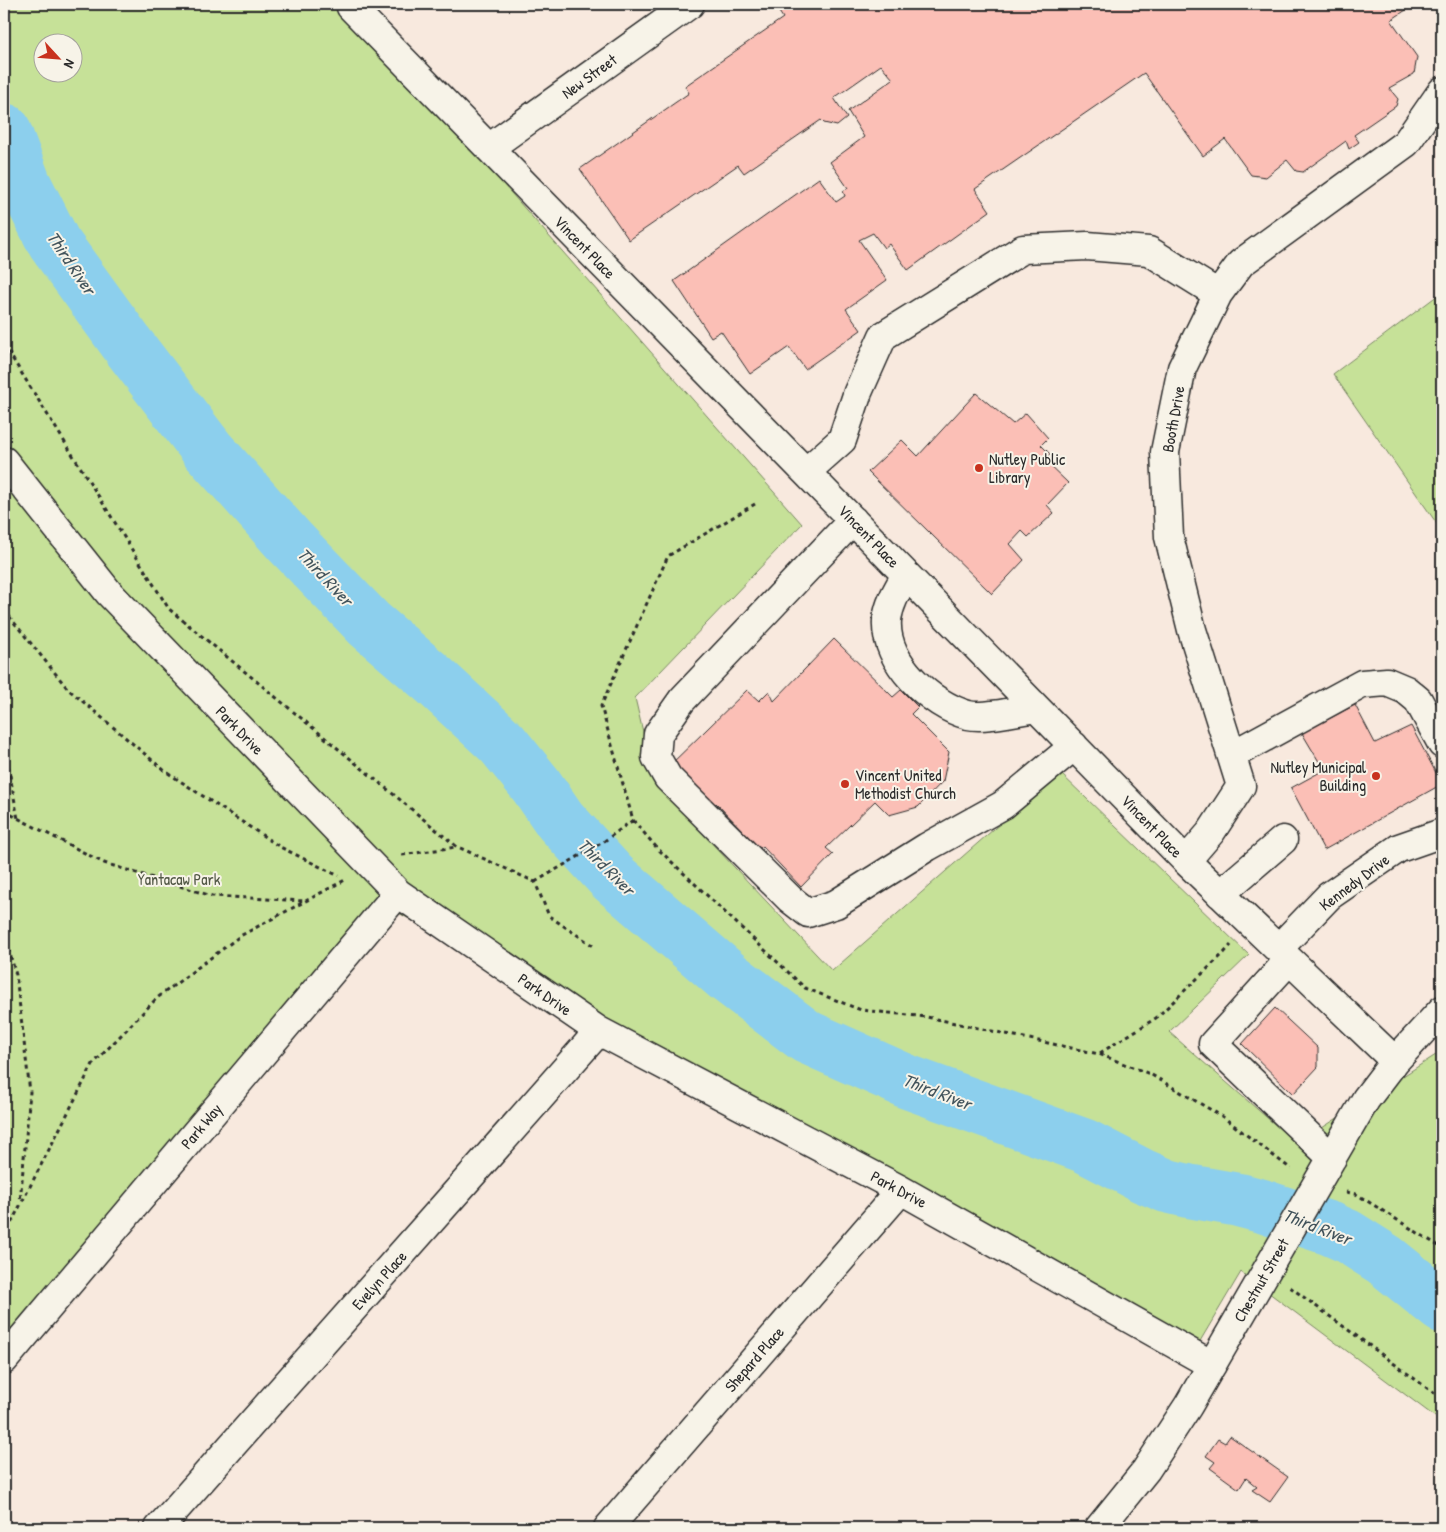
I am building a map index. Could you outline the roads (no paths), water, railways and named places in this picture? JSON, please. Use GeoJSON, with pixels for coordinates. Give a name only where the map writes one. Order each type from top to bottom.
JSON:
{"type":"FeatureCollection","features":[{"type":"Feature","properties":{"kind":"street","name":"Vincent Place"},"geometry":{"type":"LineString","coordinates":[[351,4],[489,148],[1186,861],[1395,1061]]}},
{"type":"Feature","properties":{"kind":"street","name":"New Street"},"geometry":{"type":"LineString","coordinates":[[489,148],[690,4]]}},
{"type":"Feature","properties":{"kind":"street","name":"Booth Drive"},"geometry":{"type":"LineString","coordinates":[[1186,861],[1211,832],[1241,786],[1192,630],[1169,537],[1165,452],[1182,368],[1218,294],[1242,263],[1406,143],[1442,91]]}},
{"type":"Feature","properties":{"kind":"street"},"geometry":{"type":"LineString","coordinates":[[806,472],[842,440],[858,392],[883,336],[1023,249],[1087,246],[1150,251],[1218,294]]}},
{"type":"Feature","properties":{"kind":"street","name":"Park Drive"},"geometry":{"type":"LineString","coordinates":[[4,460],[109,593],[398,893],[599,1031],[901,1190],[1212,1365]]}},
{"type":"Feature","properties":{"kind":"street"},"geometry":{"type":"LineString","coordinates":[[853,520],[682,700],[658,734],[656,757],[668,778],[790,899],[808,913],[836,904],[926,847],[1003,805],[1074,746]]}},
{"type":"Feature","properties":{"kind":"street"},"geometry":{"type":"LineString","coordinates":[[906,575],[892,601],[887,621],[892,650],[904,670],[928,694],[948,708],[970,715],[995,714],[1036,708]]}},
{"type":"Feature","properties":{"kind":"street"},"geometry":{"type":"LineString","coordinates":[[1232,755],[1362,684],[1387,682],[1406,690],[1418,700],[1442,744]]}},
{"type":"Feature","properties":{"kind":"street","name":"Kennedy Drive"},"geometry":{"type":"LineString","coordinates":[[1332,1158],[1213,1044],[1329,896],[1399,848],[1442,832]]}},
{"type":"Feature","properties":{"kind":"street"},"geometry":{"type":"LineString","coordinates":[[1220,894],[1283,840]]}},
{"type":"Feature","properties":{"kind":"street","name":"Park Way"},"geometry":{"type":"LineString","coordinates":[[4,1360],[398,893]]}},
{"type":"Feature","properties":{"kind":"street","name":"Chestnut Street"},"geometry":{"type":"LineString","coordinates":[[1099,1528],[1146,1470],[1167,1439],[1366,1099],[1395,1061],[1442,1010]]}},
{"type":"Feature","properties":{"kind":"street","name":"Evelyn Place"},"geometry":{"type":"LineString","coordinates":[[159,1528],[599,1031]]}},
{"type":"Feature","properties":{"kind":"street","name":"Shepard Place"},"geometry":{"type":"LineString","coordinates":[[608,1528],[901,1190]]}},
{"type":"Feature","properties":{"kind":"waterway","name":"Third River"},"geometry":{"type":"LineString","coordinates":[[4,130],[24,183],[54,243],[130,348],[208,450],[290,542],[369,624],[434,680],[502,743],[536,785],[560,820],[612,877],[728,977],[807,1037],[908,1082],[1085,1146],[1143,1176],[1167,1186],[1262,1206],[1347,1236],[1385,1260],[1442,1306]]}},
{"type":"Feature","properties":{"kind":"place","name":"Nutley Public Library"},"geometry":{"type":"Point","coordinates":[979,468]}},
{"type":"Feature","properties":{"kind":"place","name":"Nutley Municipal Building"},"geometry":{"type":"Point","coordinates":[1376,776]}},
{"type":"Feature","properties":{"kind":"place","name":"Vincent United Methodist Church"},"geometry":{"type":"Point","coordinates":[845,784]}},
{"type":"Feature","properties":{"kind":"park label","name":"Yantacaw Park"},"geometry":{"type":"Point","coordinates":[179,879]}}]}
